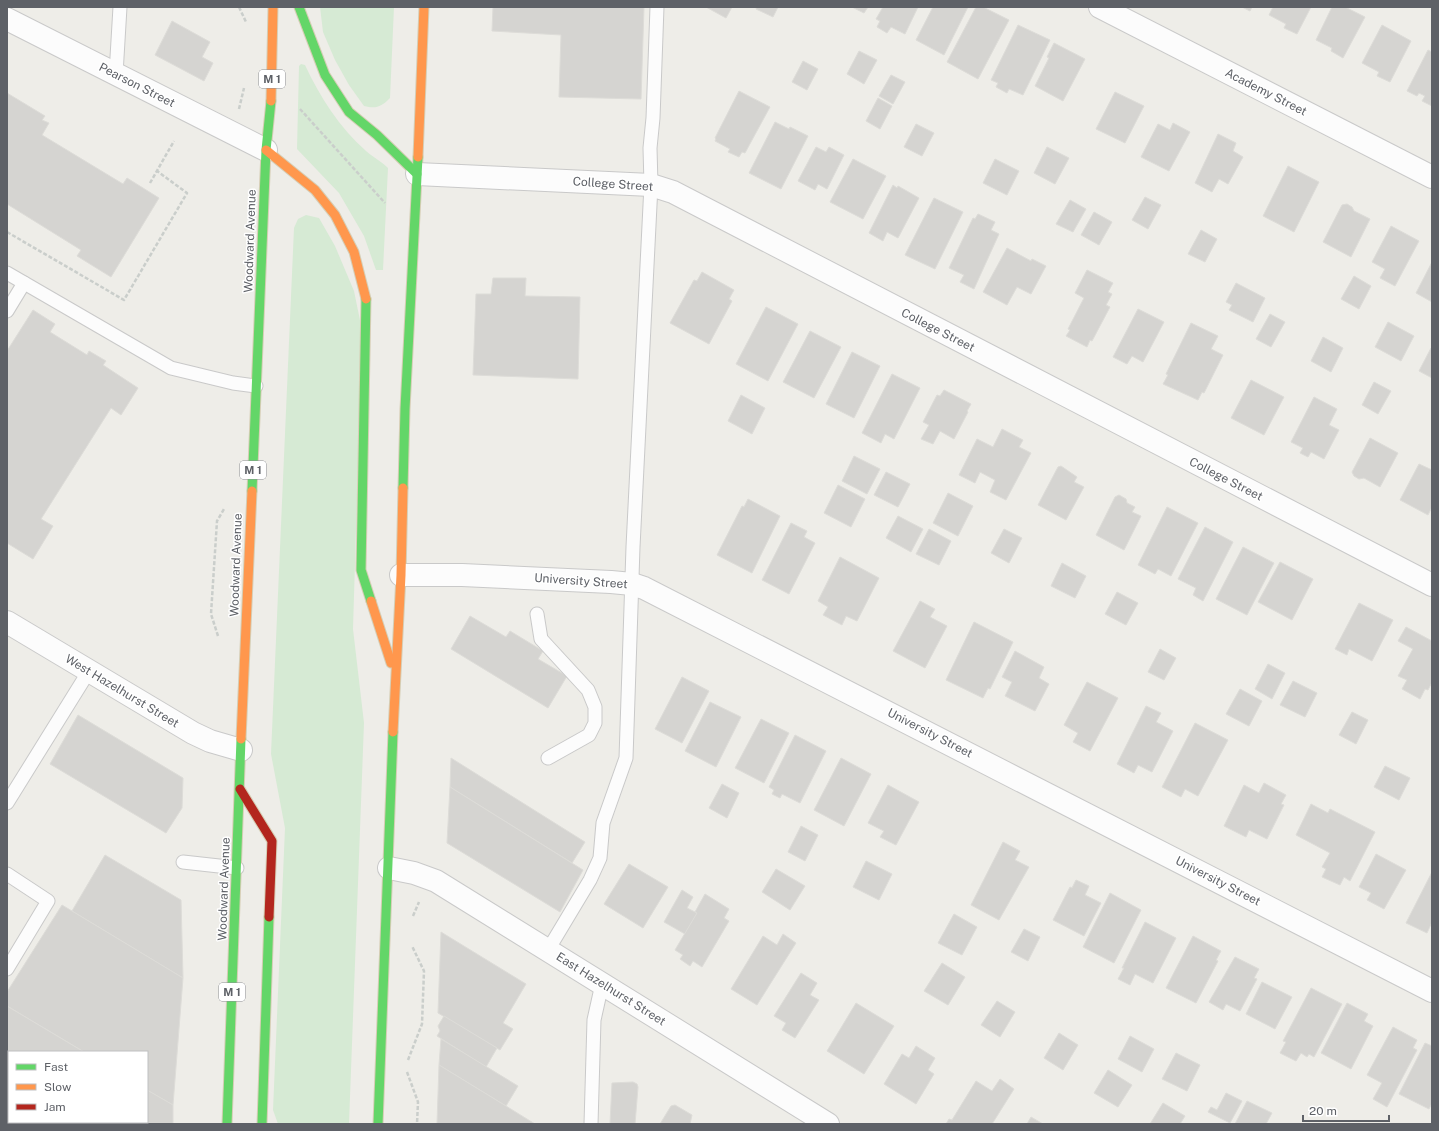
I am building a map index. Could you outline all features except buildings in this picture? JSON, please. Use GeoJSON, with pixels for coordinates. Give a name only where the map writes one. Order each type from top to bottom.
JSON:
{"type":"FeatureCollection","features":[{"type":"Feature","properties":{"kind":"main road","name":"Woodward Avenue"},"geometry":{"type":"LineString","coordinates":[[227,1124],[236,868],[266,150],[271,104],[273,7]]}},
{"type":"Feature","properties":{"kind":"main road"},"geometry":{"type":"LineString","coordinates":[[299,7],[325,75],[349,112],[377,135],[417,174]]}},
{"type":"Feature","properties":{"kind":"main road"},"geometry":{"type":"LineString","coordinates":[[378,1124],[389,868],[395,674],[401,575],[405,410],[424,7]]}},
{"type":"Feature","properties":{"kind":"main road"},"geometry":{"type":"LineString","coordinates":[[266,150],[314,190],[335,215],[354,252],[367,303],[361,570],[395,674]]}},
{"type":"Feature","properties":{"kind":"main road"},"geometry":{"type":"LineString","coordinates":[[240,789],[272,841],[262,1124]]}},
{"type":"Feature","properties":{"kind":"street","name":"Academy Street"},"geometry":{"type":"LineString","coordinates":[[1100,7],[1432,177]]}},
{"type":"Feature","properties":{"kind":"street","name":"Pearson Street"},"geometry":{"type":"LineString","coordinates":[[7,19],[266,150]]}},
{"type":"Feature","properties":{"kind":"street","name":"College Street"},"geometry":{"type":"LineString","coordinates":[[417,174],[651,185],[680,196],[1432,585]]}},
{"type":"Feature","properties":{"kind":"street","name":"University Street"},"geometry":{"type":"LineString","coordinates":[[401,575],[537,578],[632,584],[657,594],[1432,991]]}},
{"type":"Feature","properties":{"kind":"street","name":"West Hazelhurst Street"},"geometry":{"type":"LineString","coordinates":[[7,622],[193,733],[210,741],[241,750]]}},
{"type":"Feature","properties":{"kind":"street","name":"East Hazelhurst Street"},"geometry":{"type":"LineString","coordinates":[[389,868],[414,873],[436,881],[828,1124]]}},
{"type":"Feature","properties":{"kind":"lane"},"geometry":{"type":"LineString","coordinates":[[116,74],[120,7]]}},
{"type":"Feature","properties":{"kind":"lane"},"geometry":{"type":"LineString","coordinates":[[548,950],[590,880],[600,858],[604,824],[626,758],[632,621],[632,584],[651,185],[650,148],[653,118],[657,7]]}},
{"type":"Feature","properties":{"kind":"lane"},"geometry":{"type":"LineString","coordinates":[[7,273],[171,368],[233,383],[256,386]]}},
{"type":"Feature","properties":{"kind":"lane"},"geometry":{"type":"LineString","coordinates":[[7,311],[24,283]]}},
{"type":"Feature","properties":{"kind":"lane"},"geometry":{"type":"LineString","coordinates":[[537,614],[541,639],[588,690],[595,707],[595,723],[589,735],[548,758]]}},
{"type":"Feature","properties":{"kind":"lane"},"geometry":{"type":"LineString","coordinates":[[7,803],[90,671]]}},
{"type":"Feature","properties":{"kind":"lane"},"geometry":{"type":"LineString","coordinates":[[183,862],[236,868]]}},
{"type":"Feature","properties":{"kind":"lane"},"geometry":{"type":"LineString","coordinates":[[7,874],[48,901],[7,969]]}},
{"type":"Feature","properties":{"kind":"lane"},"geometry":{"type":"LineString","coordinates":[[591,1124],[594,1020],[602,984]]}},
{"type":"Feature","properties":{"kind":"path"},"geometry":{"type":"LineString","coordinates":[[300,109],[385,203]]}},
{"type":"Feature","properties":{"kind":"path"},"geometry":{"type":"LineString","coordinates":[[150,183],[174,141]]}},
{"type":"Feature","properties":{"kind":"path"},"geometry":{"type":"LineString","coordinates":[[7,232],[124,300],[187,193],[156,171]]}},
{"type":"Feature","properties":{"kind":"green space"},"geometry":{"type":"Polygon","coordinates":[[[320,7],[394,7],[390,98],[384,103],[375,107],[364,106],[349,85],[335,60],[323,32],[320,7]]]}},
{"type":"Feature","properties":{"kind":"green space"},"geometry":{"type":"Polygon","coordinates":[[[301,64],[305,65],[317,89],[347,132],[366,151],[388,168],[383,270],[376,270],[364,236],[339,193],[297,149],[299,66],[301,64]]]}},
{"type":"Feature","properties":{"kind":"green space"},"geometry":{"type":"Polygon","coordinates":[[[306,215],[319,218],[335,246],[354,291],[362,330],[353,629],[364,723],[349,1124],[278,1124],[273,1110],[285,828],[271,754],[294,228],[298,219],[306,215]]]}},
{"type":"Feature","properties":{"kind":"traffic: fast"},"geometry":{"type":"LineString","coordinates":[[299,7],[325,75],[349,112],[377,135],[417,174]]}},
{"type":"Feature","properties":{"kind":"traffic: fast"},"geometry":{"type":"LineString","coordinates":[[252,491],[266,150],[271,101]]}},
{"type":"Feature","properties":{"kind":"traffic: fast"},"geometry":{"type":"LineString","coordinates":[[403,488],[405,409],[418,157]]}},
{"type":"Feature","properties":{"kind":"traffic: fast"},"geometry":{"type":"LineString","coordinates":[[366,299],[361,570],[371,601]]}},
{"type":"Feature","properties":{"kind":"traffic: fast"},"geometry":{"type":"LineString","coordinates":[[378,1124],[393,732]]}},
{"type":"Feature","properties":{"kind":"traffic: fast"},"geometry":{"type":"LineString","coordinates":[[227,1124],[241,739]]}},
{"type":"Feature","properties":{"kind":"traffic: fast"},"geometry":{"type":"LineString","coordinates":[[262,1124],[269,917]]}},
{"type":"Feature","properties":{"kind":"traffic: slow"},"geometry":{"type":"LineString","coordinates":[[271,101],[273,7]]}},
{"type":"Feature","properties":{"kind":"traffic: slow"},"geometry":{"type":"LineString","coordinates":[[418,157],[424,7]]}},
{"type":"Feature","properties":{"kind":"traffic: slow"},"geometry":{"type":"LineString","coordinates":[[266,150],[315,190],[335,215],[354,252],[366,299]]}},
{"type":"Feature","properties":{"kind":"traffic: slow"},"geometry":{"type":"LineString","coordinates":[[393,732],[401,575],[403,488]]}},
{"type":"Feature","properties":{"kind":"traffic: slow"},"geometry":{"type":"LineString","coordinates":[[241,739],[252,491]]}},
{"type":"Feature","properties":{"kind":"traffic: slow"},"geometry":{"type":"LineString","coordinates":[[371,601],[391,663]]}},
{"type":"Feature","properties":{"kind":"traffic: jam"},"geometry":{"type":"LineString","coordinates":[[240,789],[272,841],[269,917]]}}]}
